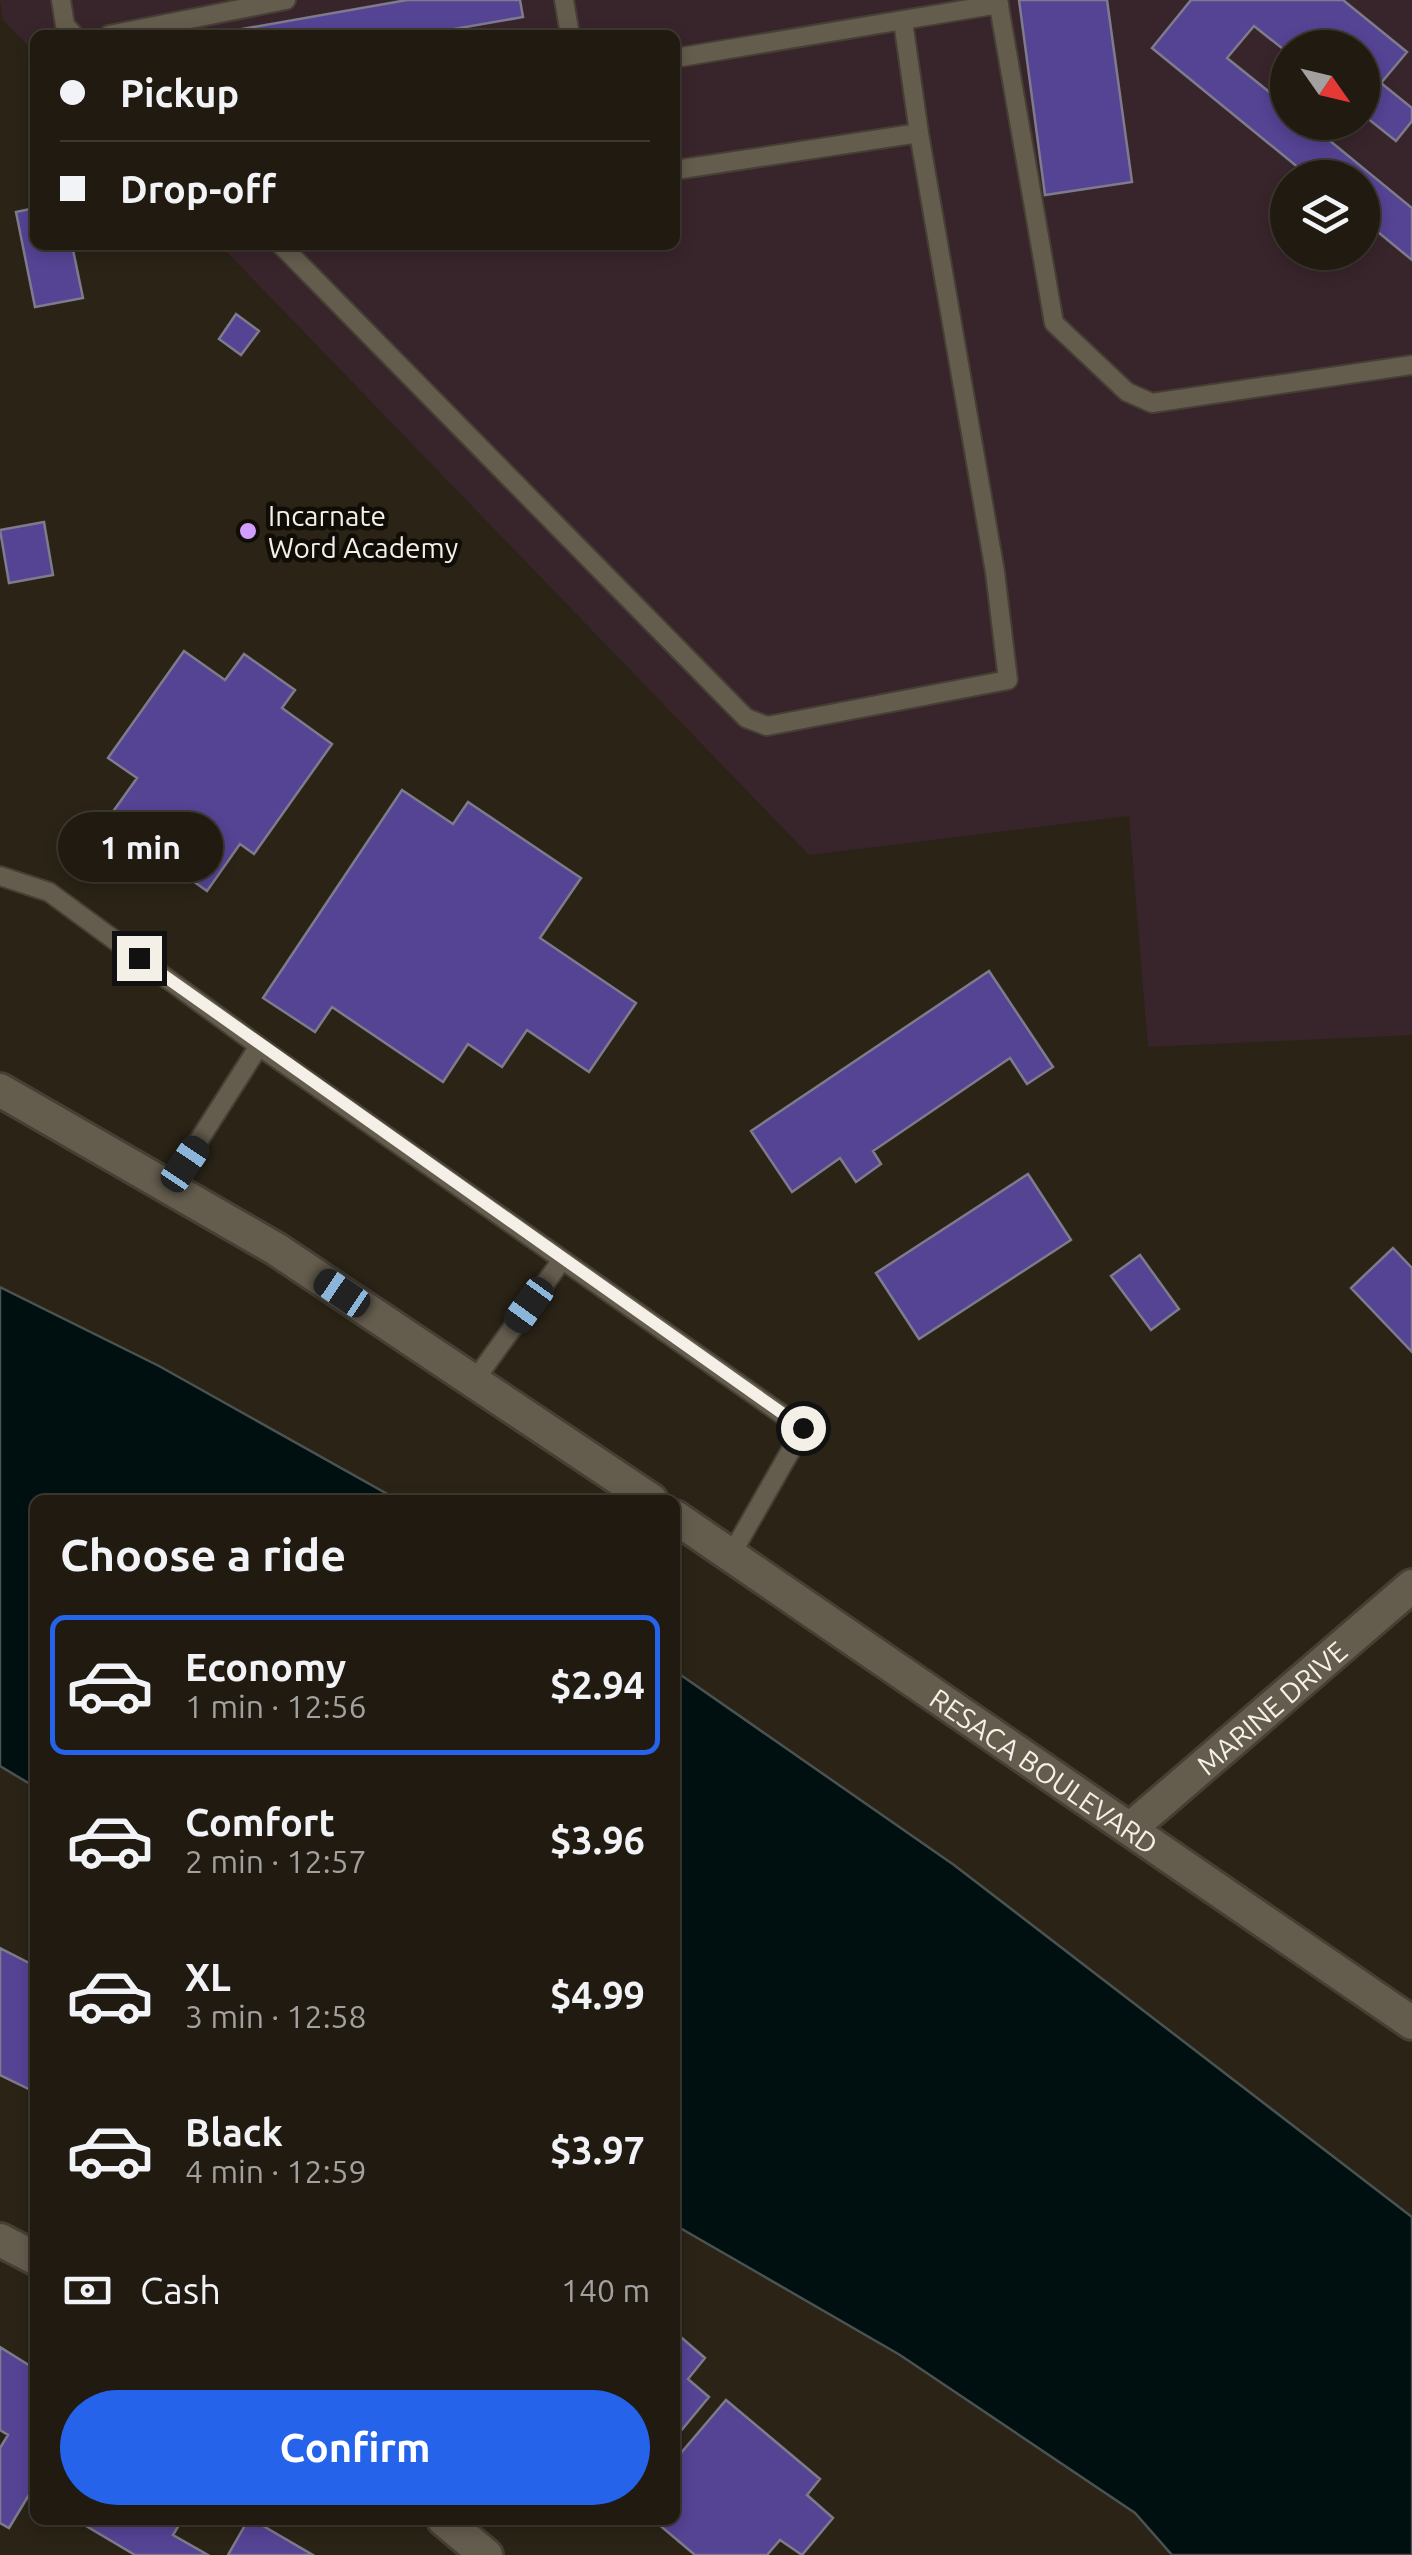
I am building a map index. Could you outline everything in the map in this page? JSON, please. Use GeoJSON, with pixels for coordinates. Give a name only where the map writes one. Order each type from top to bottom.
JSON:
{"type":"FeatureCollection","features":[{"type":"Feature","properties":{"kind":"street"},"geometry":{"type":"LineString","coordinates":[[0,1090],[276,1249],[643,1495]]}},
{"type":"Feature","properties":{"kind":"street","name":"RESACA BOULEVARD"},"geometry":{"type":"LineString","coordinates":[[680,1520],[1412,2023]]}},
{"type":"Feature","properties":{"kind":"street","name":"MARINE DRIVE"},"geometry":{"type":"LineString","coordinates":[[1131,1828],[1410,1591]]}},
{"type":"Feature","properties":{"kind":"street"},"geometry":{"type":"LineString","coordinates":[[0,2240],[30,2255]]}},
{"type":"Feature","properties":{"kind":"street"},"geometry":{"type":"LineString","coordinates":[[450,2525],[486,2555]]}},
{"type":"Feature","properties":{"kind":"lane"},"geometry":{"type":"LineString","coordinates":[[60,0],[64,25],[69,30]]}},
{"type":"Feature","properties":{"kind":"lane"},"geometry":{"type":"LineString","coordinates":[[134,30],[286,0]]}},
{"type":"Feature","properties":{"kind":"lane"},"geometry":{"type":"LineString","coordinates":[[564,0],[569,30]]}},
{"type":"Feature","properties":{"kind":"lane"},"geometry":{"type":"LineString","coordinates":[[680,57],[998,2],[1054,324],[1127,392],[1152,402],[1412,364]]}},
{"type":"Feature","properties":{"kind":"lane"},"geometry":{"type":"LineString","coordinates":[[286,250],[746,718],[767,726],[1008,680],[995,572],[903,21]]}},
{"type":"Feature","properties":{"kind":"lane"},"geometry":{"type":"LineString","coordinates":[[680,169],[919,132]]}},
{"type":"Feature","properties":{"kind":"lane"},"geometry":{"type":"LineString","coordinates":[[0,876],[48,892],[259,1046],[803,1428],[731,1555]]}},
{"type":"Feature","properties":{"kind":"lane"},"geometry":{"type":"LineString","coordinates":[[169,1187],[259,1046]]}},
{"type":"Feature","properties":{"kind":"lane"},"geometry":{"type":"LineString","coordinates":[[474,1381],[562,1260]]}},
{"type":"Feature","properties":{"kind":"shaded area"},"geometry":{"type":"Polygon","coordinates":[[[0,0],[1412,0],[1412,1035],[1148,1047],[1129,816],[809,855],[225,250],[680,250],[680,30],[30,30],[30,48],[3,20],[0,0]]]}},
{"type":"Feature","properties":{"kind":"shaded area"},"geometry":{"type":"Polygon","coordinates":[[[0,1287],[159,1366],[389,1495],[30,1495],[30,1784],[0,1766],[0,1287]]]}},
{"type":"Feature","properties":{"kind":"shaded area"},"geometry":{"type":"Polygon","coordinates":[[[680,1674],[954,1865],[1412,2217],[1412,2555],[1172,2555],[1135,2513],[900,2355],[680,2228],[680,1674]]]}},
{"type":"Feature","properties":{"kind":"building"},"geometry":{"type":"Polygon","coordinates":[[[407,0],[520,0],[523,17],[449,30],[236,30],[407,0]]]}},
{"type":"Feature","properties":{"kind":"building"},"geometry":{"type":"Polygon","coordinates":[[[1019,0],[1107,0],[1132,182],[1045,195],[1019,0]]]}},
{"type":"Feature","properties":{"kind":"building"},"geometry":{"type":"Polygon","coordinates":[[[1191,0],[1343,0],[1380,30],[1270,30],[1270,39],[1254,26],[1227,58],[1270,93],[1270,140],[1329,140],[1353,160],[1289,160],[1152,48],[1191,0]]]}},
{"type":"Feature","properties":{"kind":"building"},"geometry":{"type":"Polygon","coordinates":[[[1380,30],[1407,52],[1381,83],[1412,108],[1412,121],[1396,141],[1380,128],[1380,30]]]}},
{"type":"Feature","properties":{"kind":"building"},"geometry":{"type":"Polygon","coordinates":[[[1380,182],[1412,208],[1412,260],[1380,234],[1380,182]]]}},
{"type":"Feature","properties":{"kind":"building"},"geometry":{"type":"Polygon","coordinates":[[[30,209],[30,250],[73,250],[83,298],[35,307],[16,212],[30,209]]]}},
{"type":"Feature","properties":{"kind":"building"},"geometry":{"type":"Polygon","coordinates":[[[236,314],[259,331],[241,355],[219,339],[236,314]]]}},
{"type":"Feature","properties":{"kind":"building"},"geometry":{"type":"Polygon","coordinates":[[[44,522],[53,575],[9,583],[0,530],[44,522]]]}},
{"type":"Feature","properties":{"kind":"building"},"geometry":{"type":"Polygon","coordinates":[[[184,651],[225,680],[244,654],[295,690],[282,708],[332,744],[254,854],[240,844],[207,891],[107,820],[137,778],[108,758],[184,651]]]}},
{"type":"Feature","properties":{"kind":"building"},"geometry":{"type":"Polygon","coordinates":[[[402,790],[453,824],[468,802],[581,878],[540,938],[636,1003],[589,1072],[527,1030],[502,1067],[468,1044],[443,1082],[332,1007],[315,1032],[263,998],[402,790]]]}},
{"type":"Feature","properties":{"kind":"building"},"geometry":{"type":"Polygon","coordinates":[[[989,971],[1053,1067],[1027,1084],[1010,1058],[873,1151],[881,1164],[856,1182],[840,1158],[792,1192],[751,1131],[989,971]]]}},
{"type":"Feature","properties":{"kind":"building"},"geometry":{"type":"Polygon","coordinates":[[[1028,1174],[1071,1240],[919,1339],[876,1273],[1028,1174]]]}},
{"type":"Feature","properties":{"kind":"building"},"geometry":{"type":"Polygon","coordinates":[[[1393,1248],[1412,1268],[1412,1352],[1351,1288],[1393,1248]]]}},
{"type":"Feature","properties":{"kind":"building"},"geometry":{"type":"Polygon","coordinates":[[[1140,1255],[1179,1309],[1151,1330],[1111,1276],[1140,1255]]]}},
{"type":"Feature","properties":{"kind":"building"},"geometry":{"type":"Polygon","coordinates":[[[0,1948],[30,1963],[30,2090],[0,2075],[0,1948]]]}},
{"type":"Feature","properties":{"kind":"building"},"geometry":{"type":"Polygon","coordinates":[[[680,2336],[705,2358],[688,2379],[709,2397],[680,2432],[680,2336]]]}},
{"type":"Feature","properties":{"kind":"building"},"geometry":{"type":"Polygon","coordinates":[[[0,2347],[30,2366],[30,2493],[9,2528],[0,2523],[0,2448],[8,2435],[0,2430],[0,2347]]]}},
{"type":"Feature","properties":{"kind":"building"},"geometry":{"type":"Polygon","coordinates":[[[726,2400],[820,2479],[807,2495],[833,2518],[802,2555],[780,2540],[767,2555],[695,2555],[659,2525],[680,2525],[680,2454],[726,2400]]]}},
{"type":"Feature","properties":{"kind":"building"},"geometry":{"type":"Polygon","coordinates":[[[84,2525],[179,2525],[173,2535],[208,2555],[135,2555],[84,2525]]]}},
{"type":"Feature","properties":{"kind":"building"},"geometry":{"type":"Polygon","coordinates":[[[245,2525],[262,2525],[313,2555],[228,2555],[245,2525]]]}},
{"type":"Feature","properties":{"kind":"place","name":"Incarnate Word Academy"},"geometry":{"type":"Point","coordinates":[248,531]}},
{"type":"Feature","properties":{"kind":"route"},"geometry":{"type":"LineString","coordinates":[[139,958],[803,1428]]}}]}
